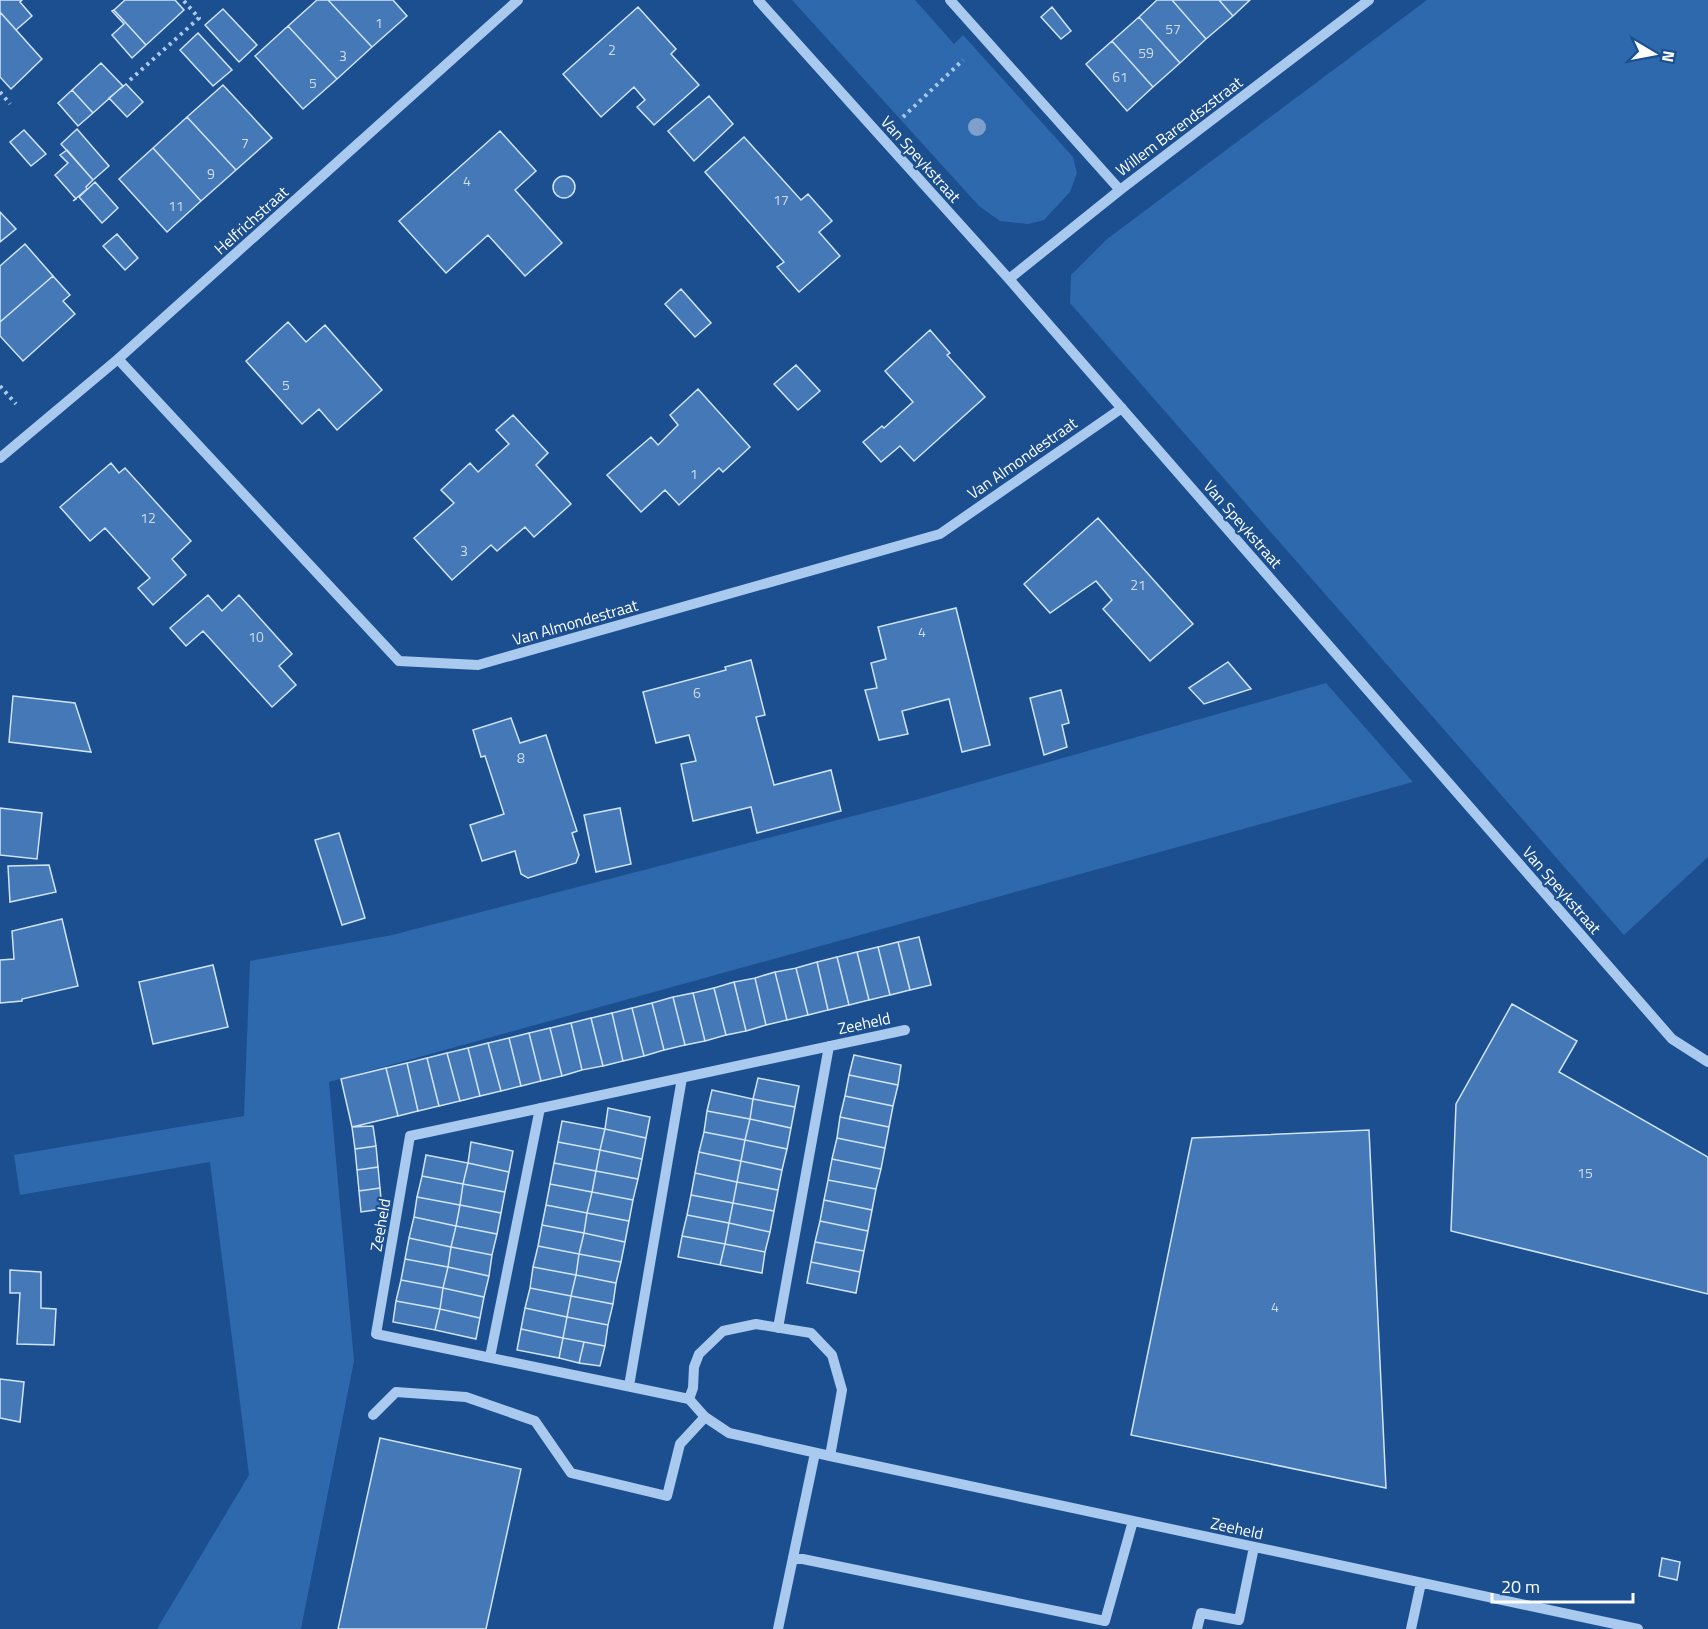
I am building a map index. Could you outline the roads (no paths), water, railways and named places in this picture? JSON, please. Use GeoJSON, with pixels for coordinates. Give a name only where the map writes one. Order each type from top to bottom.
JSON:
{"type":"FeatureCollection","features":[{"type":"Feature","properties":{"kind":"street","name":"Helfrichstraat"},"geometry":{"type":"LineString","coordinates":[[0,458],[118,359],[518,0]]}},
{"type":"Feature","properties":{"kind":"street","name":"Van Speykstraat"},"geometry":{"type":"LineString","coordinates":[[758,0],[1009,279],[1672,1039],[1708,1062]]}},
{"type":"Feature","properties":{"kind":"street"},"geometry":{"type":"LineString","coordinates":[[950,0],[1120,190]]}},
{"type":"Feature","properties":{"kind":"street","name":"Willem Barendszstraat"},"geometry":{"type":"LineString","coordinates":[[1009,279],[1120,190],[1369,0]]}},
{"type":"Feature","properties":{"kind":"street","name":"Van Almondestraat"},"geometry":{"type":"LineString","coordinates":[[118,359],[399,661],[478,665],[940,534],[1122,408]]}},
{"type":"Feature","properties":{"kind":"street","name":"Zeeheld"},"geometry":{"type":"LineString","coordinates":[[905,1030],[410,1136],[376,1334],[689,1399],[705,1417],[729,1433],[1638,1629]]}},
{"type":"Feature","properties":{"kind":"street","name":"Zeeheld"},"geometry":{"type":"LineString","coordinates":[[778,1328],[829,1046]]}},
{"type":"Feature","properties":{"kind":"street"},"geometry":{"type":"LineString","coordinates":[[629,1386],[682,1078]]}},
{"type":"Feature","properties":{"kind":"street"},"geometry":{"type":"LineString","coordinates":[[490,1356],[540,1108]]}},
{"type":"Feature","properties":{"kind":"street"},"geometry":{"type":"LineString","coordinates":[[689,1399],[693,1388],[694,1367],[699,1354],[723,1331],[756,1324],[811,1333],[832,1355],[842,1390],[830,1456]]}},
{"type":"Feature","properties":{"kind":"street"},"geometry":{"type":"LineString","coordinates":[[373,1416],[396,1392],[466,1397],[535,1421],[571,1473],[667,1496],[680,1444],[705,1417]]}},
{"type":"Feature","properties":{"kind":"street"},"geometry":{"type":"LineString","coordinates":[[778,1629],[815,1453]]}},
{"type":"Feature","properties":{"kind":"street"},"geometry":{"type":"LineString","coordinates":[[793,1557],[1105,1621],[1133,1521]]}},
{"type":"Feature","properties":{"kind":"street"},"geometry":{"type":"LineString","coordinates":[[1197,1629],[1201,1613],[1239,1620],[1254,1547]]}},
{"type":"Feature","properties":{"kind":"street"},"geometry":{"type":"LineString","coordinates":[[1410,1629],[1421,1582]]}}]}
